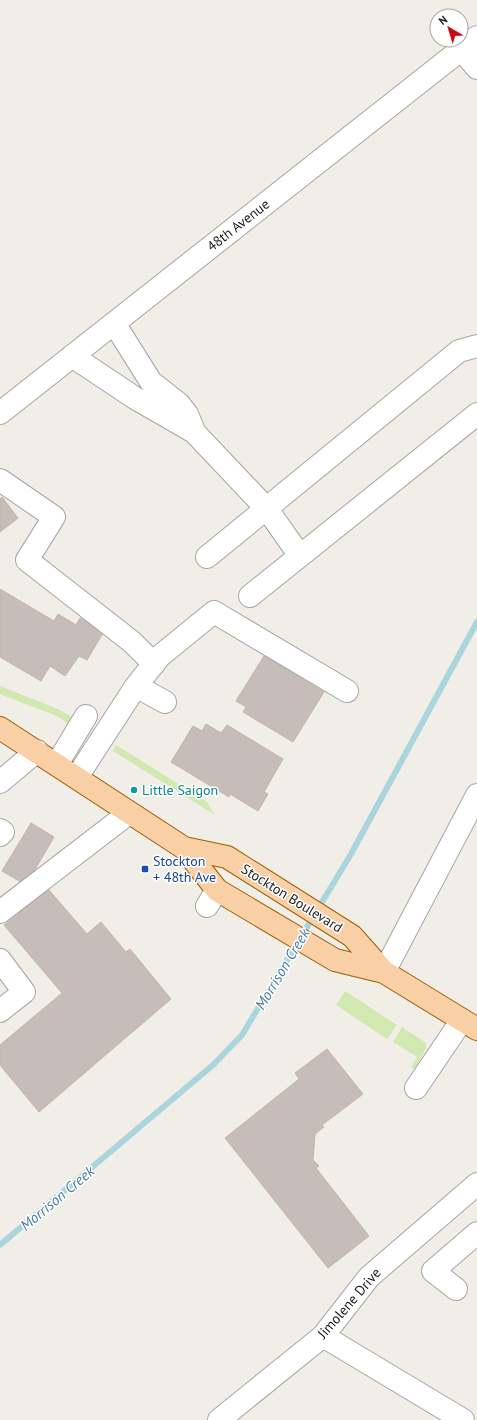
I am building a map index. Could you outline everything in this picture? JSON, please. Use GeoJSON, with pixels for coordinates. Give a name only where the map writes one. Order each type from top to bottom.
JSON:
{"type":"FeatureCollection","features":[{"type":"Feature","properties":{"kind":"main road","name":"Stockton Boulevard"},"geometry":{"type":"LineString","coordinates":[[0,728],[184,848],[227,857],[352,936],[384,972],[470,1025]]}},
{"type":"Feature","properties":{"kind":"main road","name":"Stockton Boulevard"},"geometry":{"type":"LineString","coordinates":[[184,848],[212,898],[272,922],[335,960],[384,972]]}},
{"type":"Feature","properties":{"kind":"street"},"geometry":{"type":"LineString","coordinates":[[469,43],[477,68]]}},
{"type":"Feature","properties":{"kind":"street","name":"48th Avenue"},"geometry":{"type":"LineString","coordinates":[[0,413],[463,48]]}},
{"type":"Feature","properties":{"kind":"street"},"geometry":{"type":"LineString","coordinates":[[114,323],[151,382],[179,404],[187,414],[194,432]]}},
{"type":"Feature","properties":{"kind":"street"},"geometry":{"type":"LineString","coordinates":[[207,557],[459,351],[477,346]]}},
{"type":"Feature","properties":{"kind":"street"},"geometry":{"type":"LineString","coordinates":[[72,356],[135,398],[157,409],[194,432],[267,509],[300,556]]}},
{"type":"Feature","properties":{"kind":"street"},"geometry":{"type":"LineString","coordinates":[[135,398],[151,382]]}},
{"type":"Feature","properties":{"kind":"street"},"geometry":{"type":"LineString","coordinates":[[250,596],[477,414]]}},
{"type":"Feature","properties":{"kind":"street"},"geometry":{"type":"LineString","coordinates":[[0,480],[54,517],[27,560],[132,642],[154,664]]}},
{"type":"Feature","properties":{"kind":"street"},"geometry":{"type":"LineString","coordinates":[[77,778],[136,686],[160,656],[214,612],[347,691]]}},
{"type":"Feature","properties":{"kind":"street"},"geometry":{"type":"LineString","coordinates":[[136,686],[165,702]]}},
{"type":"Feature","properties":{"kind":"street"},"geometry":{"type":"LineString","coordinates":[[57,764],[86,716]]}},
{"type":"Feature","properties":{"kind":"street"},"geometry":{"type":"LineString","coordinates":[[0,782],[37,751]]}},
{"type":"Feature","properties":{"kind":"street"},"geometry":{"type":"LineString","coordinates":[[384,972],[477,795]]}},
{"type":"Feature","properties":{"kind":"street"},"geometry":{"type":"LineString","coordinates":[[0,912],[129,813]]}},
{"type":"Feature","properties":{"kind":"street"},"geometry":{"type":"LineString","coordinates":[[0,830],[2,832],[0,836]]}},
{"type":"Feature","properties":{"kind":"street"},"geometry":{"type":"LineString","coordinates":[[0,960],[24,992],[0,1011]]}},
{"type":"Feature","properties":{"kind":"street"},"geometry":{"type":"LineString","coordinates":[[416,1088],[470,1025]]}},
{"type":"Feature","properties":{"kind":"street","name":"Jimolene Drive"},"geometry":{"type":"LineString","coordinates":[[230,1417],[323,1336],[370,1276],[477,1184]]}},
{"type":"Feature","properties":{"kind":"street"},"geometry":{"type":"LineString","coordinates":[[456,1290],[433,1271],[477,1233]]}},
{"type":"Feature","properties":{"kind":"street"},"geometry":{"type":"LineString","coordinates":[[323,1336],[463,1420]]}},
{"type":"Feature","properties":{"kind":"green space"},"geometry":{"type":"Polygon","coordinates":[[[0,686],[58,709],[76,719],[70,725],[57,716],[0,694],[0,686]]]}},
{"type":"Feature","properties":{"kind":"green space"},"geometry":{"type":"Polygon","coordinates":[[[116,745],[206,801],[215,815],[113,751],[116,745]]]}},
{"type":"Feature","properties":{"kind":"green space"},"geometry":{"type":"Polygon","coordinates":[[[345,991],[397,1025],[387,1039],[336,1005],[345,991]]]}},
{"type":"Feature","properties":{"kind":"green space"},"geometry":{"type":"Polygon","coordinates":[[[402,1027],[426,1043],[426,1048],[415,1069],[411,1067],[417,1057],[393,1042],[402,1027]]]}},
{"type":"Feature","properties":{"kind":"building"},"geometry":{"type":"Polygon","coordinates":[[[2,497],[18,518],[0,532],[0,499],[2,497]]]}},
{"type":"Feature","properties":{"kind":"building"},"geometry":{"type":"Polygon","coordinates":[[[0,589],[54,621],[58,614],[76,625],[80,618],[103,633],[87,660],[79,656],[65,676],[50,666],[41,681],[0,657],[0,589]]]}},
{"type":"Feature","properties":{"kind":"building"},"geometry":{"type":"Polygon","coordinates":[[[264,656],[324,692],[293,742],[243,712],[246,707],[236,701],[264,656]]]}},
{"type":"Feature","properties":{"kind":"building"},"geometry":{"type":"Polygon","coordinates":[[[206,724],[221,733],[227,725],[283,759],[264,792],[268,794],[258,811],[230,794],[229,797],[171,762],[193,726],[202,731],[206,724]]]}},
{"type":"Feature","properties":{"kind":"building"},"geometry":{"type":"Polygon","coordinates":[[[31,823],[54,837],[26,885],[2,871],[31,823]]]}},
{"type":"Feature","properties":{"kind":"building"},"geometry":{"type":"Polygon","coordinates":[[[48,889],[87,934],[101,922],[126,952],[130,949],[171,999],[39,1112],[0,1065],[0,1045],[62,993],[4,925],[48,889]]]}},
{"type":"Feature","properties":{"kind":"building"},"geometry":{"type":"Polygon","coordinates":[[[327,1049],[363,1094],[322,1125],[324,1127],[315,1134],[313,1160],[319,1166],[316,1168],[369,1236],[328,1268],[225,1138],[299,1079],[295,1073],[327,1049]]]}},
{"type":"Feature","properties":{"kind":"waterway","name":"Morrison Creek"},"geometry":{"type":"LineString","coordinates":[[0,1245],[213,1065],[242,1035],[351,854],[477,622]]}},
{"type":"Feature","properties":{"kind":"place","name":"Little Saigon"},"geometry":{"type":"Point","coordinates":[134,790]}},
{"type":"Feature","properties":{"kind":"place","name":"Stockton + 48th Ave"},"geometry":{"type":"Point","coordinates":[145,869]}}]}
